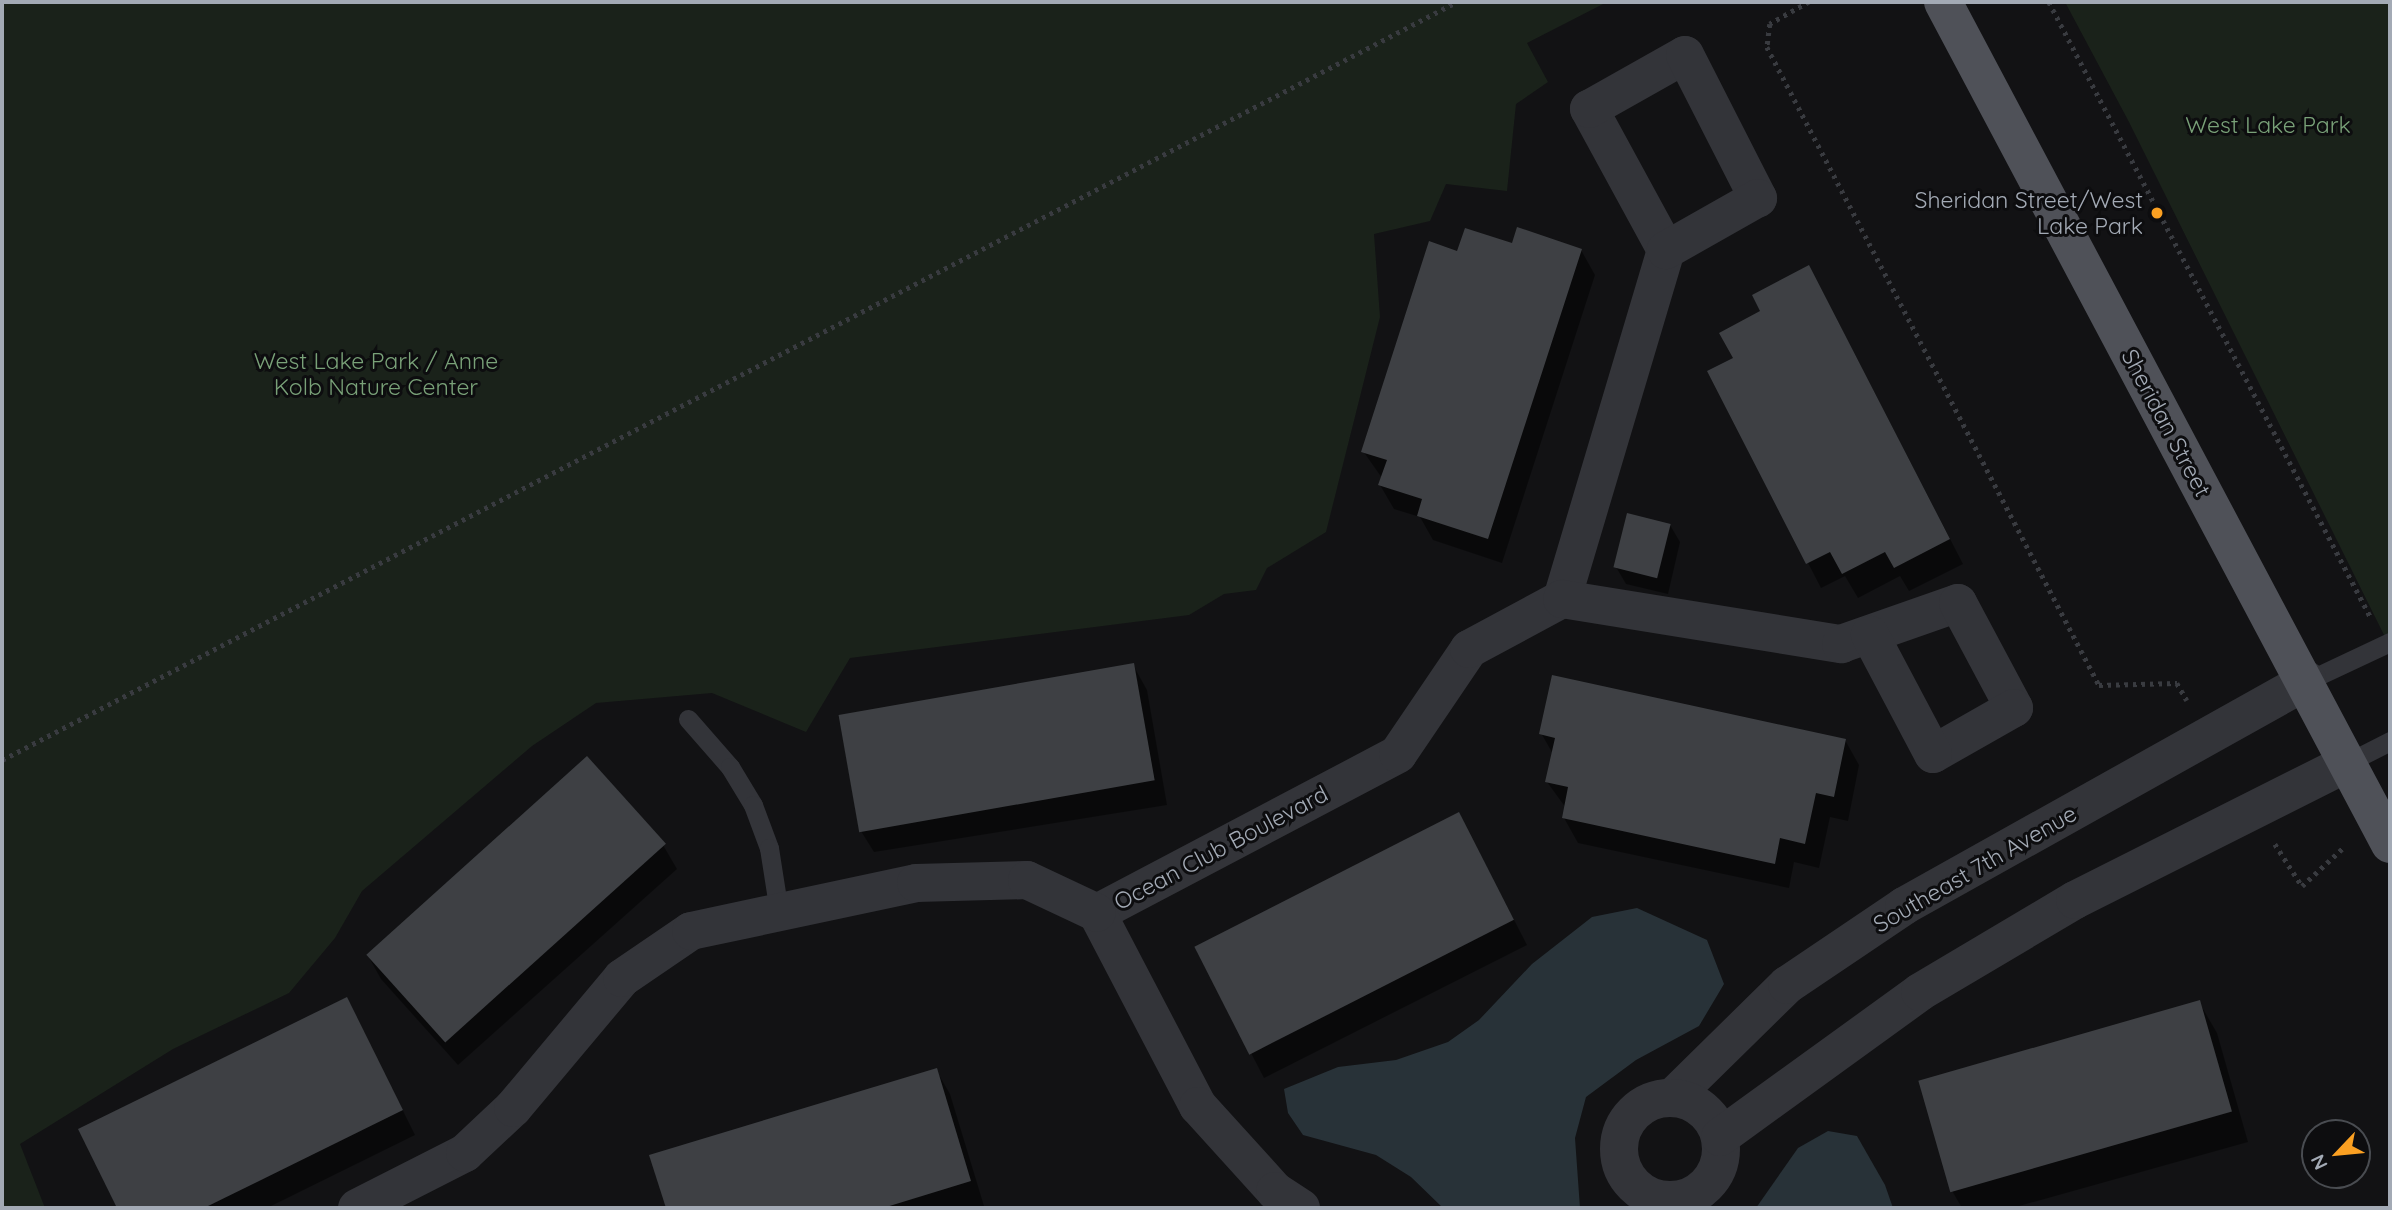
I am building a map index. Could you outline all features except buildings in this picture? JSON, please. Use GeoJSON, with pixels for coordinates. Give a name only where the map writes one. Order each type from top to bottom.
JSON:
{"type":"FeatureCollection","features":[{"type":"Feature","properties":{"kind":"main road","name":"Sheridan Street"},"geometry":{"type":"LineString","coordinates":[[1943,2],[2307,681],[2390,844]]}},
{"type":"Feature","properties":{"kind":"street"},"geometry":{"type":"LineString","coordinates":[[1666,250],[1589,109],[1685,55],[1758,198],[1666,250],[1562,599],[1841,644],[1870,635]]}},
{"type":"Feature","properties":{"kind":"street","name":"Ocean Club Boulevard"},"geometry":{"type":"LineString","coordinates":[[357,1208],[465,1153],[513,1108],[622,978],[691,931],[916,883],[1027,880],[1097,913],[1398,754],[1469,649],[1562,599]]}},
{"type":"Feature","properties":{"kind":"street","name":"Southeast 7th Avenue"},"geometry":{"type":"LineString","coordinates":[[1673,1097],[1787,985],[1893,913],[2307,681]]}},
{"type":"Feature","properties":{"kind":"street"},"geometry":{"type":"LineString","coordinates":[[1720,1136],[1920,992],[2075,900],[2255,812],[2347,763]]}},
{"type":"Feature","properties":{"kind":"street"},"geometry":{"type":"LineString","coordinates":[[1097,913],[1198,1106],[1275,1191],[1301,1208]]}},
{"type":"Feature","properties":{"kind":"street"},"geometry":{"type":"LineString","coordinates":[[1673,1097],[1703,1109],[1720,1136],[1716,1172],[1688,1202],[1634,1199],[1620,1163],[1621,1130],[1642,1105],[1673,1097]]}},
{"type":"Feature","properties":{"kind":"lane"},"geometry":{"type":"LineString","coordinates":[[2307,681],[2388,643]]}},
{"type":"Feature","properties":{"kind":"lane"},"geometry":{"type":"LineString","coordinates":[[688,719],[730,767],[753,805],[769,848],[779,912]]}},
{"type":"Feature","properties":{"kind":"lane"},"geometry":{"type":"LineString","coordinates":[[2347,763],[2390,741]]}},
{"type":"Feature","properties":{"kind":"path"},"geometry":{"type":"LineString","coordinates":[[2,760],[1456,2]]}},
{"type":"Feature","properties":{"kind":"path"},"geometry":{"type":"LineString","coordinates":[[1809,2],[1770,24],[1767,47],[2099,685],[2177,683],[2208,735]]}},
{"type":"Feature","properties":{"kind":"path"},"geometry":{"type":"LineString","coordinates":[[2049,2],[2257,407],[2388,643]]}},
{"type":"Feature","properties":{"kind":"path"},"geometry":{"type":"LineString","coordinates":[[2255,812],[2302,886]]}},
{"type":"Feature","properties":{"kind":"green space","name":"West Lake Park / Anne Kolb Nature Center"},"geometry":{"type":"Polygon","coordinates":[[[2,2],[1607,2],[1527,43],[1548,82],[1516,104],[1507,191],[1446,184],[1430,221],[1374,234],[1380,317],[1326,532],[1267,568],[1256,590],[1224,594],[1189,615],[850,658],[806,732],[712,693],[596,703],[532,746],[362,891],[335,938],[289,993],[173,1049],[20,1144],[45,1208],[2,1208],[2,2]]]}},
{"type":"Feature","properties":{"kind":"green space","name":"West Lake Park"},"geometry":{"type":"Polygon","coordinates":[[[2065,2],[2390,2],[2390,647],[2129,122],[2065,2]]]}},
{"type":"Feature","properties":{"kind":"shaded area"},"geometry":{"type":"Polygon","coordinates":[[[1637,908],[1707,940],[1724,984],[1699,1026],[1636,1060],[1586,1097],[1575,1138],[1580,1208],[1443,1208],[1411,1177],[1376,1155],[1303,1135],[1288,1113],[1284,1089],[1338,1067],[1396,1060],[1448,1042],[1479,1020],[1532,964],[1592,917],[1637,908]]]}},
{"type":"Feature","properties":{"kind":"shaded area"},"geometry":{"type":"Polygon","coordinates":[[[1828,1131],[1857,1136],[1885,1185],[1893,1208],[1756,1208],[1798,1148],[1828,1131]]]}},
{"type":"Feature","properties":{"kind":"place","name":"Sheridan Street/West Lake Park"},"geometry":{"type":"Point","coordinates":[2157,213]}}]}
